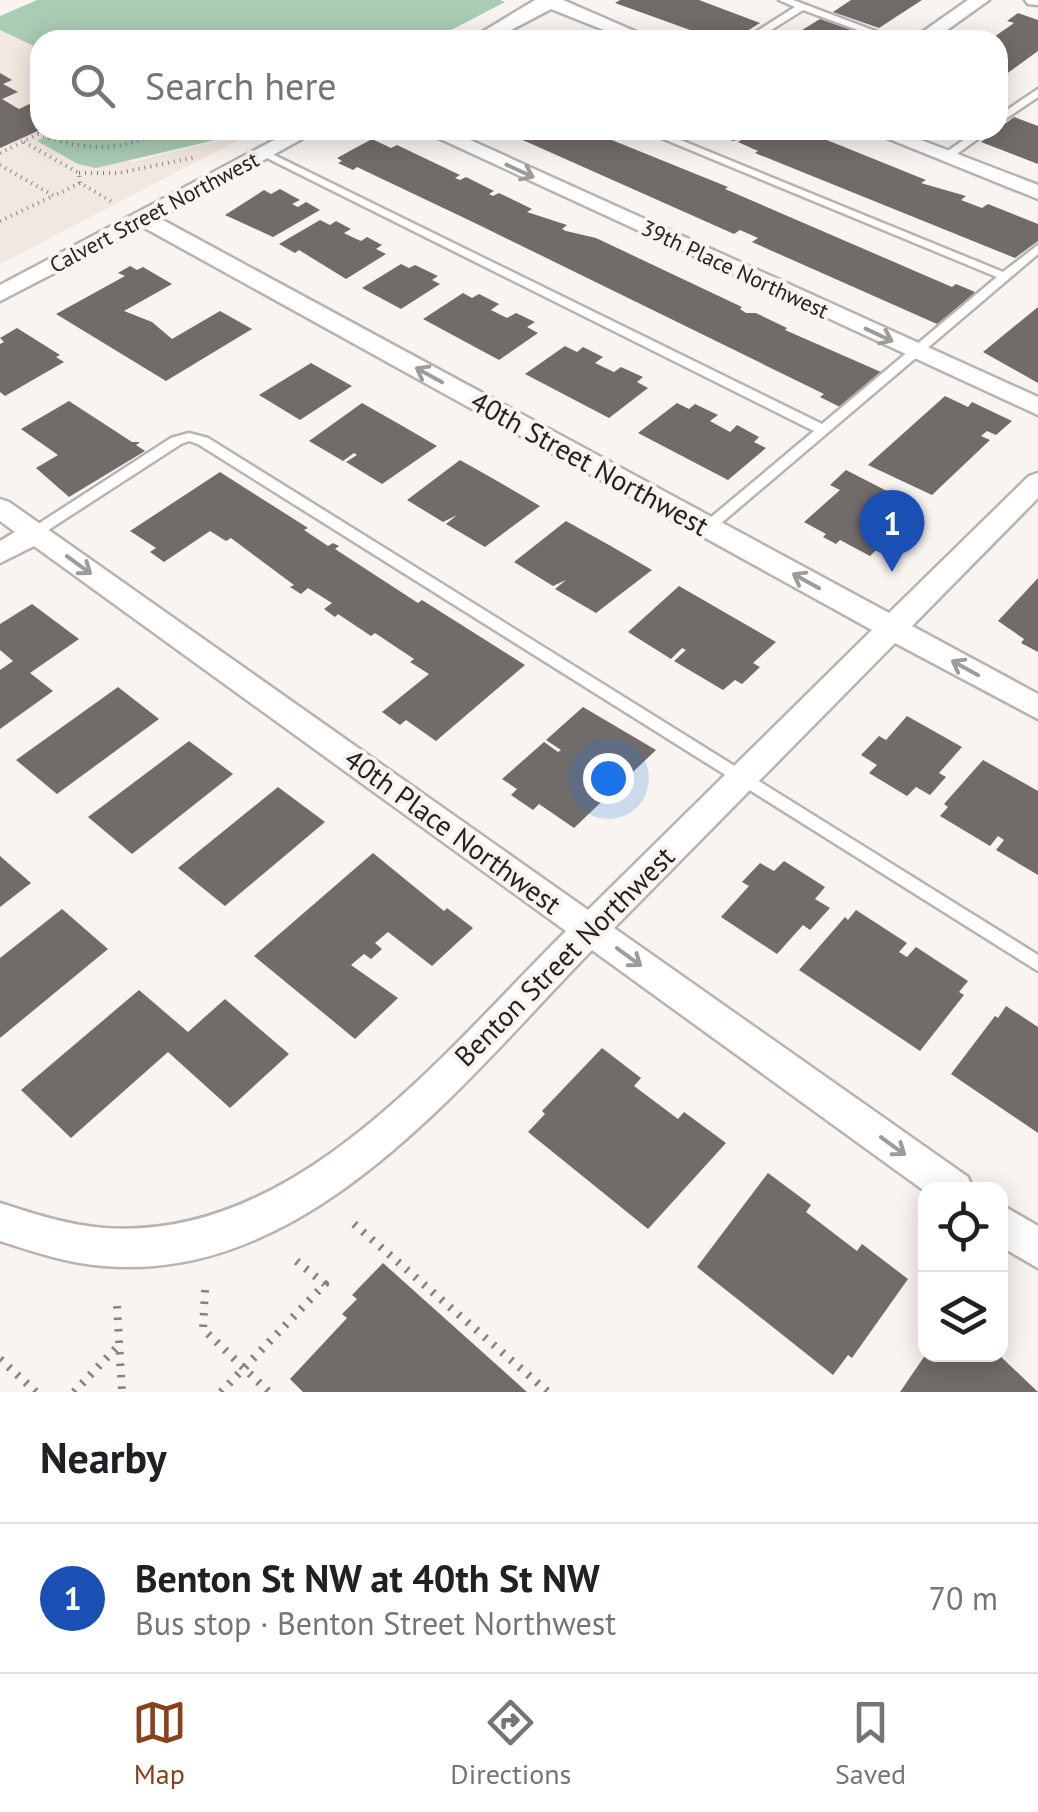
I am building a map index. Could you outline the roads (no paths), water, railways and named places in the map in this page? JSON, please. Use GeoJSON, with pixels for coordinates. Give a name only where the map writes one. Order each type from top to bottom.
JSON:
{"type":"FeatureCollection","features":[{"type":"Feature","properties":{"kind":"street"},"geometry":{"type":"LineString","coordinates":[[935,30],[980,0]]}},
{"type":"Feature","properties":{"kind":"street"},"geometry":{"type":"LineString","coordinates":[[496,30],[549,1],[621,30]]}},
{"type":"Feature","properties":{"kind":"street","name":"Calvert Street Northwest"},"geometry":{"type":"LineString","coordinates":[[0,294],[290,140]]}},
{"type":"Feature","properties":{"kind":"street","name":"39th Place Northwest"},"geometry":{"type":"LineString","coordinates":[[453,140],[1038,407]]}},
{"type":"Feature","properties":{"kind":"street"},"geometry":{"type":"LineString","coordinates":[[903,140],[1038,193]]}},
{"type":"Feature","properties":{"kind":"street","name":"40th Street Northwest"},"geometry":{"type":"LineString","coordinates":[[143,218],[1038,708]]}},
{"type":"Feature","properties":{"kind":"street","name":"Benton Street Northwest"},"geometry":{"type":"LineString","coordinates":[[0,1222],[67,1242],[136,1246],[196,1239],[266,1217],[323,1186],[386,1134],[1038,482]]}},
{"type":"Feature","properties":{"kind":"street","name":"40th Place Northwest"},"geometry":{"type":"LineString","coordinates":[[0,508],[943,1182]]}},
{"type":"Feature","properties":{"kind":"street"},"geometry":{"type":"LineString","coordinates":[[0,554],[34,532]]}},
{"type":"Feature","properties":{"kind":"street"},"geometry":{"type":"LineString","coordinates":[[1008,1228],[1038,1249]]}},
{"type":"Feature","properties":{"kind":"lane"},"geometry":{"type":"LineString","coordinates":[[784,0],[866,30]]}},
{"type":"Feature","properties":{"kind":"lane"},"geometry":{"type":"LineString","coordinates":[[764,30],[802,7]]}},
{"type":"Feature","properties":{"kind":"lane"},"geometry":{"type":"LineString","coordinates":[[1008,113],[1038,92]]}},
{"type":"Feature","properties":{"kind":"lane"},"geometry":{"type":"LineString","coordinates":[[671,140],[1004,276]]}},
{"type":"Feature","properties":{"kind":"lane"},"geometry":{"type":"LineString","coordinates":[[946,157],[971,140]]}},
{"type":"Feature","properties":{"kind":"lane"},"geometry":{"type":"LineString","coordinates":[[264,154],[823,430]]}},
{"type":"Feature","properties":{"kind":"lane"},"geometry":{"type":"LineString","coordinates":[[708,527],[1038,248]]}},
{"type":"Feature","properties":{"kind":"lane"},"geometry":{"type":"LineString","coordinates":[[34,532],[176,441],[189,437],[203,441],[1038,964]]}},
{"type":"Feature","properties":{"kind":"place","name":"Benton St NW at 40th St NW"},"geometry":{"type":"Point","coordinates":[892,572]}}]}
